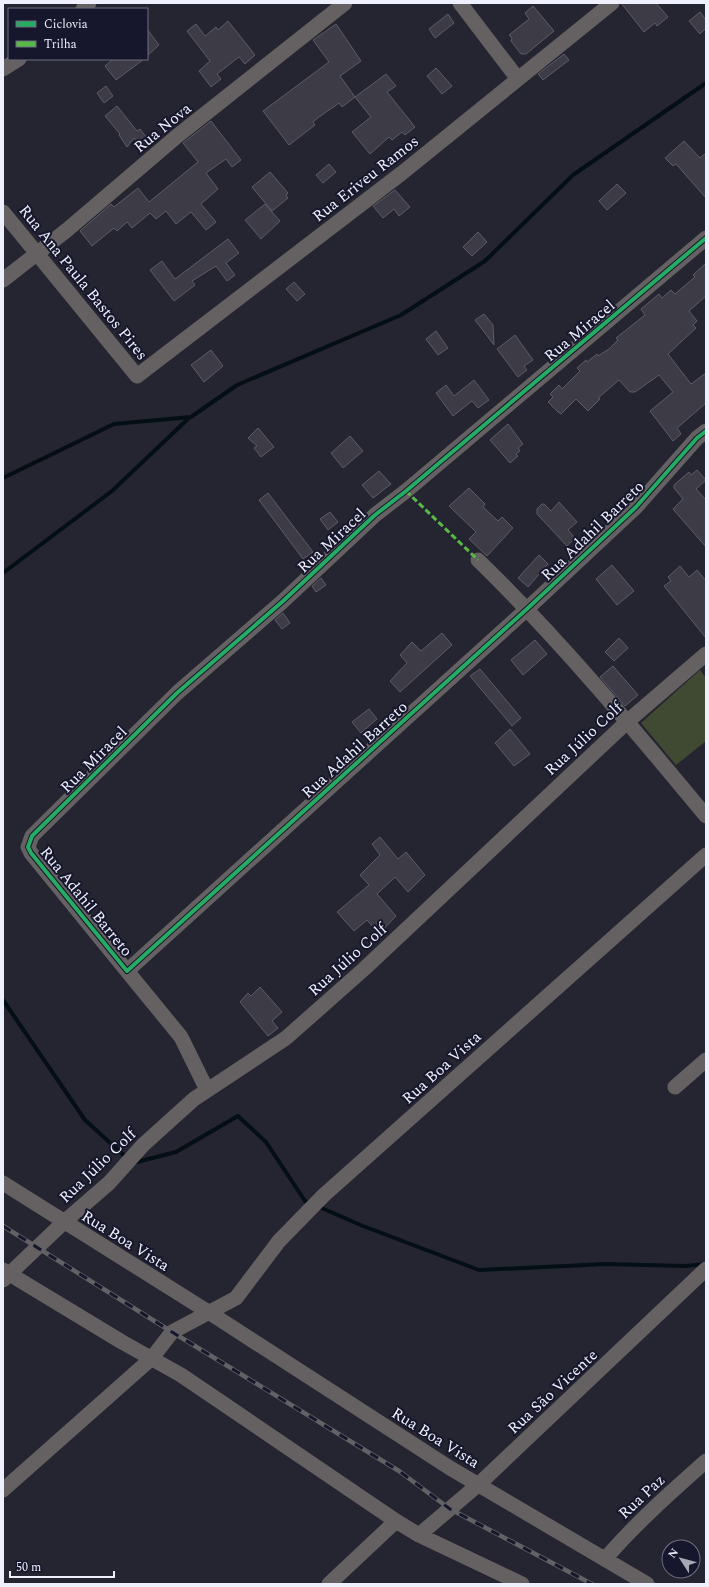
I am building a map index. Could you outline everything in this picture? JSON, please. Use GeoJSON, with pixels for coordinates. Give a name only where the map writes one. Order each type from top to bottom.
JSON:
{"type":"FeatureCollection","features":[{"type":"Feature","properties":{"kind":"street","name":"Rua Nova"},"geometry":{"type":"LineString","coordinates":[[3,280],[37,254],[176,137],[345,3]]}},
{"type":"Feature","properties":{"kind":"street"},"geometry":{"type":"LineString","coordinates":[[460,3],[518,79]]}},
{"type":"Feature","properties":{"kind":"street","name":"Rua Eriveu Ramos"},"geometry":{"type":"LineString","coordinates":[[137,376],[402,173],[612,3]]}},
{"type":"Feature","properties":{"kind":"street"},"geometry":{"type":"LineString","coordinates":[[3,69],[17,60]]}},
{"type":"Feature","properties":{"kind":"street","name":"Rua Ana Paula Bastos Pires"},"geometry":{"type":"LineString","coordinates":[[3,212],[137,376]]}},
{"type":"Feature","properties":{"kind":"street","name":"Rua Miracel"},"geometry":{"type":"LineString","coordinates":[[28,847],[32,836],[177,693],[282,602],[375,515],[406,491],[706,238]]}},
{"type":"Feature","properties":{"kind":"street","name":"Rua Adahil Barreto"},"geometry":{"type":"LineString","coordinates":[[28,847],[31,853],[127,971],[528,608],[636,507],[697,438],[706,431]]}},
{"type":"Feature","properties":{"kind":"street"},"geometry":{"type":"LineString","coordinates":[[478,560],[528,608],[628,721],[706,816]]}},
{"type":"Feature","properties":{"kind":"street","name":"Rua Júlio Colf"},"geometry":{"type":"LineString","coordinates":[[5,1274],[109,1183],[143,1144],[194,1099],[286,1038],[364,969],[628,721],[706,654]]}},
{"type":"Feature","properties":{"kind":"street","name":"Rua Boa Vista"},"geometry":{"type":"LineString","coordinates":[[3,1490],[152,1358],[172,1332],[236,1298],[278,1241],[324,1195],[706,856]]}},
{"type":"Feature","properties":{"kind":"street"},"geometry":{"type":"LineString","coordinates":[[127,971],[181,1037],[207,1090]]}},
{"type":"Feature","properties":{"kind":"street"},"geometry":{"type":"LineString","coordinates":[[675,1087],[706,1060]]}},
{"type":"Feature","properties":{"kind":"street","name":"Rua Boa Vista"},"geometry":{"type":"LineString","coordinates":[[3,1184],[210,1313],[450,1468],[647,1584]]}},
{"type":"Feature","properties":{"kind":"street","name":"Rua São Vicente"},"geometry":{"type":"LineString","coordinates":[[419,1535],[479,1484],[706,1269]]}},
{"type":"Feature","properties":{"kind":"street"},"geometry":{"type":"LineString","coordinates":[[5,1274],[181,1375],[396,1521],[419,1535],[522,1584]]}},
{"type":"Feature","properties":{"kind":"street","name":"Rua Paz"},"geometry":{"type":"LineString","coordinates":[[604,1559],[653,1508],[706,1461]]}},
{"type":"Feature","properties":{"kind":"street"},"geometry":{"type":"LineString","coordinates":[[329,1584],[396,1521]]}},
{"type":"Feature","properties":{"kind":"green space"},"geometry":{"type":"Polygon","coordinates":[[[700,670],[706,678],[706,741],[676,765],[641,723],[700,670]]]}},
{"type":"Feature","properties":{"kind":"building"},"geometry":{"type":"Polygon","coordinates":[[[621,3],[656,3],[668,17],[657,26],[655,23],[644,32],[621,3]]]}},
{"type":"Feature","properties":{"kind":"building"},"geometry":{"type":"Polygon","coordinates":[[[533,6],[554,31],[526,54],[521,54],[511,41],[512,38],[509,35],[529,19],[525,13],[533,6]]]}},
{"type":"Feature","properties":{"kind":"building"},"geometry":{"type":"Polygon","coordinates":[[[700,12],[706,20],[706,28],[700,34],[689,21],[700,12]]]}},
{"type":"Feature","properties":{"kind":"building"},"geometry":{"type":"Polygon","coordinates":[[[448,14],[454,23],[435,38],[429,29],[448,14]]]}},
{"type":"Feature","properties":{"kind":"building"},"geometry":{"type":"Polygon","coordinates":[[[228,21],[255,55],[245,64],[239,57],[217,74],[221,79],[211,87],[199,71],[210,61],[187,31],[196,24],[205,36],[216,27],[218,30],[228,21]]]}},
{"type":"Feature","properties":{"kind":"building"},"geometry":{"type":"Polygon","coordinates":[[[336,24],[361,61],[340,76],[355,97],[342,107],[339,103],[319,117],[313,122],[315,125],[289,145],[263,111],[329,62],[313,40],[336,24]]]}},
{"type":"Feature","properties":{"kind":"building"},"geometry":{"type":"Polygon","coordinates":[[[148,30],[159,45],[148,55],[148,30]]]}},
{"type":"Feature","properties":{"kind":"building"},"geometry":{"type":"Polygon","coordinates":[[[564,54],[569,60],[543,80],[538,74],[564,54]]]}},
{"type":"Feature","properties":{"kind":"building"},"geometry":{"type":"Polygon","coordinates":[[[112,60],[143,60],[116,80],[105,66],[112,60]]]}},
{"type":"Feature","properties":{"kind":"building"},"geometry":{"type":"Polygon","coordinates":[[[436,68],[452,86],[442,94],[427,76],[436,68]]]}},
{"type":"Feature","properties":{"kind":"building"},"geometry":{"type":"Polygon","coordinates":[[[386,74],[396,86],[387,92],[415,127],[405,135],[402,132],[392,140],[389,137],[370,154],[352,132],[371,117],[355,97],[386,74]]]}},
{"type":"Feature","properties":{"kind":"building"},"geometry":{"type":"Polygon","coordinates":[[[106,86],[113,96],[104,103],[97,93],[106,86]]]}},
{"type":"Feature","properties":{"kind":"building"},"geometry":{"type":"Polygon","coordinates":[[[117,106],[137,131],[140,129],[150,142],[142,148],[134,138],[127,147],[119,135],[120,134],[105,116],[117,106]]]}},
{"type":"Feature","properties":{"kind":"building"},"geometry":{"type":"Polygon","coordinates":[[[211,121],[241,160],[232,167],[226,159],[206,173],[218,189],[201,204],[216,222],[206,230],[191,212],[176,224],[166,211],[156,219],[150,213],[132,228],[127,222],[117,231],[114,228],[92,246],[80,231],[111,204],[114,207],[138,188],[149,202],[198,162],[183,143],[211,121]]]}},
{"type":"Feature","properties":{"kind":"building"},"geometry":{"type":"Polygon","coordinates":[[[684,141],[700,158],[706,153],[706,198],[676,164],[673,166],[665,158],[684,141]]]}},
{"type":"Feature","properties":{"kind":"building"},"geometry":{"type":"Polygon","coordinates":[[[329,164],[336,172],[323,183],[316,175],[329,164]]]}},
{"type":"Feature","properties":{"kind":"building"},"geometry":{"type":"Polygon","coordinates":[[[270,172],[288,193],[286,195],[288,198],[272,211],[252,187],[270,172]]]}},
{"type":"Feature","properties":{"kind":"building"},"geometry":{"type":"Polygon","coordinates":[[[617,184],[626,193],[607,210],[599,201],[617,184]]]}},
{"type":"Feature","properties":{"kind":"building"},"geometry":{"type":"Polygon","coordinates":[[[395,190],[410,207],[399,216],[394,209],[383,218],[373,206],[395,190]]]}},
{"type":"Feature","properties":{"kind":"building"},"geometry":{"type":"Polygon","coordinates":[[[265,204],[280,221],[261,239],[245,220],[265,204]]]}},
{"type":"Feature","properties":{"kind":"building"},"geometry":{"type":"Polygon","coordinates":[[[478,232],[487,242],[472,256],[463,247],[478,232]]]}},
{"type":"Feature","properties":{"kind":"building"},"geometry":{"type":"Polygon","coordinates":[[[228,239],[239,253],[226,263],[235,275],[227,281],[216,266],[192,281],[195,285],[174,301],[150,270],[162,261],[175,279],[228,239]]]}},
{"type":"Feature","properties":{"kind":"building"},"geometry":{"type":"Polygon","coordinates":[[[706,263],[706,296],[689,311],[697,321],[693,325],[696,328],[668,354],[691,384],[706,373],[706,403],[677,428],[681,434],[673,441],[650,411],[673,392],[659,375],[635,392],[630,392],[619,380],[598,398],[600,399],[588,411],[576,399],[561,414],[548,402],[553,397],[550,394],[559,385],[562,389],[580,371],[577,368],[586,360],[587,362],[597,354],[598,356],[609,349],[618,340],[616,338],[645,315],[641,309],[659,294],[662,298],[671,290],[675,294],[695,277],[693,275],[706,263]]]}},
{"type":"Feature","properties":{"kind":"building"},"geometry":{"type":"Polygon","coordinates":[[[294,282],[305,294],[297,301],[286,289],[294,282]]]}},
{"type":"Feature","properties":{"kind":"building"},"geometry":{"type":"Polygon","coordinates":[[[484,314],[493,325],[494,345],[475,320],[484,314]]]}},
{"type":"Feature","properties":{"kind":"building"},"geometry":{"type":"Polygon","coordinates":[[[436,331],[448,348],[438,355],[426,339],[436,331]]]}},
{"type":"Feature","properties":{"kind":"building"},"geometry":{"type":"Polygon","coordinates":[[[515,335],[533,360],[524,366],[527,370],[518,377],[497,349],[515,335]]]}},
{"type":"Feature","properties":{"kind":"building"},"geometry":{"type":"Polygon","coordinates":[[[211,350],[223,366],[204,382],[191,365],[211,350]]]}},
{"type":"Feature","properties":{"kind":"building"},"geometry":{"type":"Polygon","coordinates":[[[474,380],[489,400],[478,408],[472,401],[453,416],[436,393],[446,385],[454,396],[474,380]]]}},
{"type":"Feature","properties":{"kind":"building"},"geometry":{"type":"Polygon","coordinates":[[[508,424],[523,444],[518,448],[520,451],[516,454],[518,456],[510,463],[490,440],[508,424]]]}},
{"type":"Feature","properties":{"kind":"building"},"geometry":{"type":"Polygon","coordinates":[[[258,428],[274,447],[261,457],[254,448],[257,446],[248,438],[258,428]]]}},
{"type":"Feature","properties":{"kind":"building"},"geometry":{"type":"Polygon","coordinates":[[[350,436],[363,451],[343,468],[331,453],[350,436]]]}},
{"type":"Feature","properties":{"kind":"building"},"geometry":{"type":"Polygon","coordinates":[[[697,470],[706,480],[696,489],[706,500],[706,547],[673,509],[683,499],[674,488],[674,485],[689,472],[691,475],[697,470]]]}},
{"type":"Feature","properties":{"kind":"building"},"geometry":{"type":"Polygon","coordinates":[[[379,471],[391,484],[373,498],[362,485],[379,471]]]}},
{"type":"Feature","properties":{"kind":"building"},"geometry":{"type":"Polygon","coordinates":[[[469,488],[485,504],[483,507],[498,521],[502,517],[513,528],[487,556],[469,539],[476,532],[449,506],[469,488]]]}},
{"type":"Feature","properties":{"kind":"building"},"geometry":{"type":"Polygon","coordinates":[[[268,493],[313,552],[303,559],[259,500],[268,493]]]}},
{"type":"Feature","properties":{"kind":"building"},"geometry":{"type":"Polygon","coordinates":[[[559,502],[577,522],[568,530],[575,538],[567,546],[537,514],[537,509],[542,504],[544,504],[551,511],[559,502]]]}},
{"type":"Feature","properties":{"kind":"building"},"geometry":{"type":"Polygon","coordinates":[[[330,512],[338,522],[328,530],[320,519],[330,512]]]}},
{"type":"Feature","properties":{"kind":"building"},"geometry":{"type":"Polygon","coordinates":[[[539,555],[548,564],[528,587],[518,578],[539,555]]]}},
{"type":"Feature","properties":{"kind":"building"},"geometry":{"type":"Polygon","coordinates":[[[612,565],[634,591],[617,605],[596,579],[612,565]]]}},
{"type":"Feature","properties":{"kind":"building"},"geometry":{"type":"Polygon","coordinates":[[[680,566],[689,577],[697,570],[706,581],[706,638],[664,586],[671,581],[668,577],[680,566]]]}},
{"type":"Feature","properties":{"kind":"building"},"geometry":{"type":"Polygon","coordinates":[[[321,578],[326,585],[316,592],[312,586],[321,578]]]}},
{"type":"Feature","properties":{"kind":"building"},"geometry":{"type":"Polygon","coordinates":[[[283,613],[290,623],[282,629],[275,620],[283,613]]]}},
{"type":"Feature","properties":{"kind":"building"},"geometry":{"type":"Polygon","coordinates":[[[442,633],[452,645],[400,692],[390,681],[407,663],[400,655],[412,642],[421,651],[442,633]]]}},
{"type":"Feature","properties":{"kind":"building"},"geometry":{"type":"Polygon","coordinates":[[[619,638],[628,648],[614,661],[605,652],[619,638]]]}},
{"type":"Feature","properties":{"kind":"building"},"geometry":{"type":"Polygon","coordinates":[[[535,640],[547,654],[523,675],[511,660],[535,640]]]}},
{"type":"Feature","properties":{"kind":"building"},"geometry":{"type":"Polygon","coordinates":[[[613,666],[638,695],[625,706],[600,677],[613,666]]]}},
{"type":"Feature","properties":{"kind":"building"},"geometry":{"type":"Polygon","coordinates":[[[480,669],[521,718],[512,726],[470,676],[480,669]]]}},
{"type":"Feature","properties":{"kind":"building"},"geometry":{"type":"Polygon","coordinates":[[[369,709],[377,719],[361,733],[352,722],[369,709]]]}},
{"type":"Feature","properties":{"kind":"building"},"geometry":{"type":"Polygon","coordinates":[[[510,729],[530,754],[514,766],[495,743],[510,729]]]}},
{"type":"Feature","properties":{"kind":"building"},"geometry":{"type":"Polygon","coordinates":[[[380,837],[398,859],[406,852],[425,875],[408,892],[395,877],[377,894],[396,916],[379,934],[367,920],[354,931],[337,912],[369,885],[360,875],[380,855],[372,844],[380,837]]]}},
{"type":"Feature","properties":{"kind":"building"},"geometry":{"type":"Polygon","coordinates":[[[260,987],[282,1012],[272,1021],[278,1028],[268,1036],[240,1002],[248,993],[251,996],[260,987]]]}},
{"type":"Feature","properties":{"kind":"waterway"},"geometry":{"type":"LineString","coordinates":[[3,478],[114,424],[191,417],[237,385],[401,315],[485,261],[573,175],[706,83]]}},
{"type":"Feature","properties":{"kind":"waterway"},"geometry":{"type":"LineString","coordinates":[[3,573],[112,491],[190,417]]}},
{"type":"Feature","properties":{"kind":"waterway"},"geometry":{"type":"LineString","coordinates":[[3,1000],[85,1120],[128,1159]]}},
{"type":"Feature","properties":{"kind":"waterway"},"geometry":{"type":"LineString","coordinates":[[133,1163],[176,1152],[238,1116],[266,1142],[305,1201],[310,1204]]}},
{"type":"Feature","properties":{"kind":"waterway"},"geometry":{"type":"LineString","coordinates":[[317,1206],[363,1226],[479,1270],[606,1264],[685,1266],[706,1264]]}},
{"type":"Feature","properties":{"kind":"railway"},"geometry":{"type":"LineString","coordinates":[[3,1226],[172,1332],[399,1471],[450,1509],[592,1584]]}},
{"type":"Feature","properties":{"kind":"marked path"},"geometry":{"type":"LineString","coordinates":[[406,491],[478,560]]}},
{"type":"Feature","properties":{"kind":"cycle path"},"geometry":{"type":"LineString","coordinates":[[706,238],[406,491],[375,515],[282,602],[177,693],[32,836],[28,847],[31,853],[127,971],[528,608],[636,507],[697,438],[706,431]]}}]}
